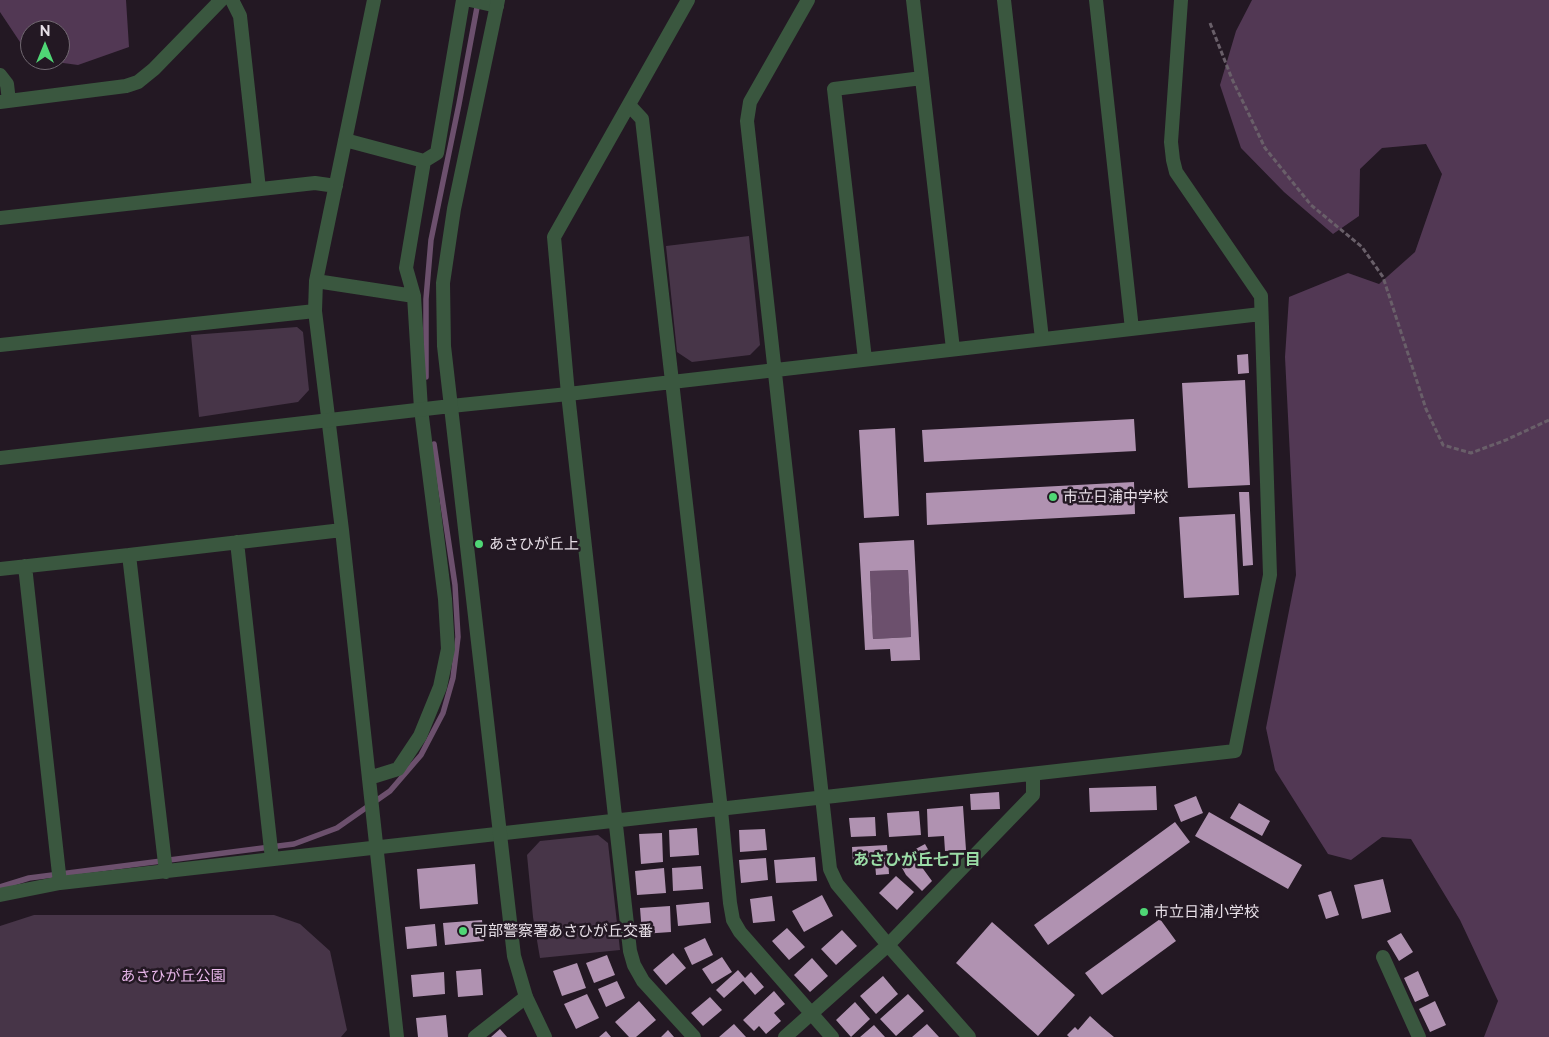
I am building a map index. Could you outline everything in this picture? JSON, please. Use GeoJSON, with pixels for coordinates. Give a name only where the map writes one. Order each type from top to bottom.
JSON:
{"type":"FeatureCollection","features":[{"type":"Feature","properties":{"kind":"street"},"geometry":{"type":"LineString","coordinates":[[0,75],[7,84],[4,101],[126,86],[138,82],[154,69],[221,0]]}},
{"type":"Feature","properties":{"kind":"street"},"geometry":{"type":"LineString","coordinates":[[232,0],[240,16],[259,189]]}},
{"type":"Feature","properties":{"kind":"street"},"geometry":{"type":"LineString","coordinates":[[374,0],[316,281],[315,311],[342,530],[397,1037]]}},
{"type":"Feature","properties":{"kind":"street"},"geometry":{"type":"LineString","coordinates":[[345,140],[424,161],[437,153],[463,0]]}},
{"type":"Feature","properties":{"kind":"street"},"geometry":{"type":"LineString","coordinates":[[470,0],[498,3],[454,209],[443,283],[444,346],[514,956],[526,997],[545,1037]]}},
{"type":"Feature","properties":{"kind":"street"},"geometry":{"type":"LineString","coordinates":[[688,0],[554,237],[568,394],[630,951],[634,965],[643,980],[694,1037]]}},
{"type":"Feature","properties":{"kind":"street"},"geometry":{"type":"LineString","coordinates":[[808,0],[750,102],[747,121],[830,869],[837,884],[969,1037]]}},
{"type":"Feature","properties":{"kind":"street"},"geometry":{"type":"LineString","coordinates":[[913,0],[953,349]]}},
{"type":"Feature","properties":{"kind":"street"},"geometry":{"type":"LineString","coordinates":[[1004,0],[1042,339]]}},
{"type":"Feature","properties":{"kind":"street"},"geometry":{"type":"LineString","coordinates":[[1096,0],[1132,328]]}},
{"type":"Feature","properties":{"kind":"street"},"geometry":{"type":"LineString","coordinates":[[0,895],[60,883],[1235,751],[1270,574],[1261,296],[1176,172],[1172,160],[1171,142],[1181,0]]}},
{"type":"Feature","properties":{"kind":"street"},"geometry":{"type":"LineString","coordinates":[[865,359],[834,89],[922,78]]}},
{"type":"Feature","properties":{"kind":"street"},"geometry":{"type":"LineString","coordinates":[[629,105],[642,120],[733,920],[740,932],[832,1037]]}},
{"type":"Feature","properties":{"kind":"street"},"geometry":{"type":"LineString","coordinates":[[369,778],[398,769],[420,736],[440,687],[448,649],[445,599],[421,409],[414,296],[406,268],[424,161]]}},
{"type":"Feature","properties":{"kind":"street"},"geometry":{"type":"LineString","coordinates":[[0,218],[316,183],[336,186]]}},
{"type":"Feature","properties":{"kind":"street"},"geometry":{"type":"LineString","coordinates":[[316,281],[414,296]]}},
{"type":"Feature","properties":{"kind":"street"},"geometry":{"type":"LineString","coordinates":[[0,345],[315,311]]}},
{"type":"Feature","properties":{"kind":"street"},"geometry":{"type":"LineString","coordinates":[[0,458],[1262,314]]}},
{"type":"Feature","properties":{"kind":"street"},"geometry":{"type":"LineString","coordinates":[[0,569],[129,556],[342,530]]}},
{"type":"Feature","properties":{"kind":"street"},"geometry":{"type":"LineString","coordinates":[[237,542],[272,859]]}},
{"type":"Feature","properties":{"kind":"street"},"geometry":{"type":"LineString","coordinates":[[129,556],[166,872]]}},
{"type":"Feature","properties":{"kind":"street"},"geometry":{"type":"LineString","coordinates":[[25,566],[60,883]]}},
{"type":"Feature","properties":{"kind":"street"},"geometry":{"type":"LineString","coordinates":[[784,1037],[888,945],[1033,795],[1033,774]]}},
{"type":"Feature","properties":{"kind":"street"},"geometry":{"type":"LineString","coordinates":[[1383,957],[1419,1037]]}},
{"type":"Feature","properties":{"kind":"street"},"geometry":{"type":"LineString","coordinates":[[475,1037],[526,997]]}},
{"type":"Feature","properties":{"kind":"path"},"geometry":{"type":"LineString","coordinates":[[1210,23],[1232,79],[1265,148],[1311,205],[1362,246],[1383,277],[1426,409],[1443,445],[1471,453],[1506,440],[1549,420]]}},
{"type":"Feature","properties":{"kind":"green space"},"geometry":{"type":"Polygon","coordinates":[[[749,236],[760,345],[750,355],[692,362],[677,352],[666,246],[749,236]]]}},
{"type":"Feature","properties":{"kind":"green space"},"geometry":{"type":"Polygon","coordinates":[[[297,327],[303,332],[309,390],[298,402],[199,417],[191,335],[297,327]]]}},
{"type":"Feature","properties":{"kind":"green space"},"geometry":{"type":"Polygon","coordinates":[[[598,835],[608,843],[620,950],[540,958],[533,917],[527,855],[540,841],[598,835]]]}},
{"type":"Feature","properties":{"kind":"green space","name":"あさひが丘公園"},"geometry":{"type":"Polygon","coordinates":[[[34,915],[274,915],[300,924],[330,951],[347,1030],[341,1037],[0,1037],[0,926],[34,915]]]}},
{"type":"Feature","properties":{"kind":"shaded area"},"geometry":{"type":"Polygon","coordinates":[[[0,0],[126,0],[129,47],[78,65],[70,64],[70,20],[20,20],[20,42],[0,12],[0,0]]]}},
{"type":"Feature","properties":{"kind":"shaded area"},"geometry":{"type":"Polygon","coordinates":[[[1252,0],[1549,0],[1549,1037],[1484,1037],[1498,1001],[1460,920],[1411,839],[1382,837],[1351,860],[1328,854],[1275,770],[1266,728],[1296,575],[1285,357],[1289,297],[1348,273],[1379,284],[1415,252],[1442,174],[1426,144],[1382,148],[1360,169],[1359,216],[1333,234],[1284,192],[1241,148],[1220,85],[1236,31],[1252,0]]]}},
{"type":"Feature","properties":{"kind":"shaded area"},"geometry":{"type":"Polygon","coordinates":[[[908,570],[911,637],[873,639],[870,571],[908,570]]]}},
{"type":"Feature","properties":{"kind":"building"},"geometry":{"type":"Polygon","coordinates":[[[1248,354],[1249,373],[1238,374],[1237,355],[1248,354]]]}},
{"type":"Feature","properties":{"kind":"building"},"geometry":{"type":"Polygon","coordinates":[[[1245,380],[1250,485],[1188,488],[1182,383],[1245,380]]]}},
{"type":"Feature","properties":{"kind":"building"},"geometry":{"type":"Polygon","coordinates":[[[1134,419],[1136,451],[924,462],[922,430],[1134,419]]]}},
{"type":"Feature","properties":{"kind":"building"},"geometry":{"type":"Polygon","coordinates":[[[895,428],[899,516],[864,518],[859,430],[895,428]]]}},
{"type":"Feature","properties":{"kind":"building"},"geometry":{"type":"Polygon","coordinates":[[[1134,482],[1135,514],[927,525],[926,493],[1134,482]]]}},
{"type":"Feature","properties":{"kind":"building"},"geometry":{"type":"Polygon","coordinates":[[[1239,492],[1249,492],[1253,565],[1243,566],[1239,492]]]}},
{"type":"Feature","properties":{"kind":"building"},"geometry":{"type":"Polygon","coordinates":[[[1235,514],[1239,595],[1184,598],[1179,517],[1235,514]]]}},
{"type":"Feature","properties":{"kind":"building"},"geometry":{"type":"Polygon","coordinates":[[[914,540],[920,660],[891,661],[890,649],[865,650],[859,543],[914,540]],[[908,570],[870,571],[873,639],[911,637],[908,570]]]}},
{"type":"Feature","properties":{"kind":"building"},"geometry":{"type":"Polygon","coordinates":[[[1156,786],[1157,810],[1090,812],[1089,788],[1156,786]]]}},
{"type":"Feature","properties":{"kind":"building"},"geometry":{"type":"Polygon","coordinates":[[[999,792],[1000,809],[971,810],[970,794],[999,792]]]}},
{"type":"Feature","properties":{"kind":"building"},"geometry":{"type":"Polygon","coordinates":[[[1196,796],[1203,813],[1181,822],[1174,805],[1196,796]]]}},
{"type":"Feature","properties":{"kind":"building"},"geometry":{"type":"Polygon","coordinates":[[[1239,803],[1270,821],[1262,836],[1230,818],[1239,803]]]}},
{"type":"Feature","properties":{"kind":"building"},"geometry":{"type":"Polygon","coordinates":[[[963,806],[966,850],[945,851],[944,836],[928,837],[927,809],[963,806]]]}},
{"type":"Feature","properties":{"kind":"building"},"geometry":{"type":"Polygon","coordinates":[[[919,811],[921,835],[889,837],[887,813],[919,811]]]}},
{"type":"Feature","properties":{"kind":"building"},"geometry":{"type":"Polygon","coordinates":[[[1209,812],[1302,865],[1288,889],[1195,836],[1209,812]]]}},
{"type":"Feature","properties":{"kind":"building"},"geometry":{"type":"Polygon","coordinates":[[[875,817],[876,836],[851,837],[849,818],[875,817]]]}},
{"type":"Feature","properties":{"kind":"building"},"geometry":{"type":"Polygon","coordinates":[[[1175,822],[1190,842],[1048,945],[1034,925],[1175,822]]]}},
{"type":"Feature","properties":{"kind":"building"},"geometry":{"type":"Polygon","coordinates":[[[697,828],[699,855],[670,857],[669,830],[697,828]]]}},
{"type":"Feature","properties":{"kind":"building"},"geometry":{"type":"Polygon","coordinates":[[[765,829],[767,850],[740,852],[739,830],[765,829]]]}},
{"type":"Feature","properties":{"kind":"building"},"geometry":{"type":"Polygon","coordinates":[[[662,833],[663,862],[641,864],[639,834],[662,833]]]}},
{"type":"Feature","properties":{"kind":"building"},"geometry":{"type":"Polygon","coordinates":[[[925,844],[934,860],[921,866],[932,881],[922,891],[906,875],[897,859],[925,844]]]}},
{"type":"Feature","properties":{"kind":"building"},"geometry":{"type":"Polygon","coordinates":[[[887,845],[889,874],[876,875],[875,863],[853,864],[852,847],[887,845]]]}},
{"type":"Feature","properties":{"kind":"building"},"geometry":{"type":"Polygon","coordinates":[[[815,857],[817,881],[776,883],[774,860],[815,857]]]}},
{"type":"Feature","properties":{"kind":"building"},"geometry":{"type":"Polygon","coordinates":[[[766,858],[768,880],[741,883],[739,860],[766,858]]]}},
{"type":"Feature","properties":{"kind":"building"},"geometry":{"type":"Polygon","coordinates":[[[475,864],[478,904],[420,909],[417,869],[475,864]]]}},
{"type":"Feature","properties":{"kind":"building"},"geometry":{"type":"Polygon","coordinates":[[[701,866],[703,889],[673,891],[672,868],[701,866]]]}},
{"type":"Feature","properties":{"kind":"building"},"geometry":{"type":"Polygon","coordinates":[[[664,868],[666,893],[637,895],[635,871],[664,868]]]}},
{"type":"Feature","properties":{"kind":"building"},"geometry":{"type":"Polygon","coordinates":[[[896,876],[914,892],[897,910],[879,893],[896,876]]]}},
{"type":"Feature","properties":{"kind":"building"},"geometry":{"type":"Polygon","coordinates":[[[1383,879],[1391,912],[1362,919],[1354,885],[1383,879]]]}},
{"type":"Feature","properties":{"kind":"building"},"geometry":{"type":"Polygon","coordinates":[[[1331,891],[1339,915],[1326,919],[1318,895],[1331,891]]]}},
{"type":"Feature","properties":{"kind":"building"},"geometry":{"type":"Polygon","coordinates":[[[822,895],[833,916],[804,932],[792,911],[822,895]]]}},
{"type":"Feature","properties":{"kind":"building"},"geometry":{"type":"Polygon","coordinates":[[[772,896],[775,921],[753,923],[750,899],[772,896]]]}},
{"type":"Feature","properties":{"kind":"building"},"geometry":{"type":"Polygon","coordinates":[[[709,902],[711,923],[678,926],[676,905],[709,902]]]}},
{"type":"Feature","properties":{"kind":"building"},"geometry":{"type":"Polygon","coordinates":[[[670,906],[671,932],[642,934],[640,908],[670,906]]]}},
{"type":"Feature","properties":{"kind":"building"},"geometry":{"type":"Polygon","coordinates":[[[1160,919],[1176,941],[1102,995],[1085,973],[1160,919]]]}},
{"type":"Feature","properties":{"kind":"building"},"geometry":{"type":"Polygon","coordinates":[[[482,920],[484,941],[445,945],[443,923],[482,920]]]}},
{"type":"Feature","properties":{"kind":"building"},"geometry":{"type":"Polygon","coordinates":[[[992,922],[1075,995],[1038,1036],[956,963],[992,922]]]}},
{"type":"Feature","properties":{"kind":"building"},"geometry":{"type":"Polygon","coordinates":[[[435,924],[437,946],[407,949],[405,927],[435,924]]]}},
{"type":"Feature","properties":{"kind":"building"},"geometry":{"type":"Polygon","coordinates":[[[787,928],[805,947],[789,960],[772,941],[787,928]]]}},
{"type":"Feature","properties":{"kind":"building"},"geometry":{"type":"Polygon","coordinates":[[[842,930],[857,946],[836,965],[821,949],[842,930]]]}},
{"type":"Feature","properties":{"kind":"building"},"geometry":{"type":"Polygon","coordinates":[[[1401,933],[1413,952],[1399,961],[1387,941],[1401,933]]]}},
{"type":"Feature","properties":{"kind":"building"},"geometry":{"type":"Polygon","coordinates":[[[705,938],[713,955],[692,965],[684,948],[705,938]]]}},
{"type":"Feature","properties":{"kind":"building"},"geometry":{"type":"Polygon","coordinates":[[[673,953],[686,968],[666,985],[653,970],[673,953]]]}},
{"type":"Feature","properties":{"kind":"building"},"geometry":{"type":"Polygon","coordinates":[[[607,955],[615,975],[594,983],[586,963],[607,955]]]}},
{"type":"Feature","properties":{"kind":"building"},"geometry":{"type":"Polygon","coordinates":[[[722,957],[732,972],[712,984],[702,969],[722,957]]]}},
{"type":"Feature","properties":{"kind":"building"},"geometry":{"type":"Polygon","coordinates":[[[812,958],[828,976],[810,992],[794,975],[812,958]]]}},
{"type":"Feature","properties":{"kind":"building"},"geometry":{"type":"Polygon","coordinates":[[[577,963],[586,988],[562,996],[553,971],[577,963]]]}},
{"type":"Feature","properties":{"kind":"building"},"geometry":{"type":"Polygon","coordinates":[[[481,969],[483,995],[458,997],[456,971],[481,969]]]}},
{"type":"Feature","properties":{"kind":"building"},"geometry":{"type":"Polygon","coordinates":[[[738,970],[745,978],[751,972],[764,987],[755,995],[743,981],[724,998],[716,990],[738,970]]]}},
{"type":"Feature","properties":{"kind":"building"},"geometry":{"type":"Polygon","coordinates":[[[1418,971],[1429,996],[1415,1002],[1404,978],[1418,971]]]}},
{"type":"Feature","properties":{"kind":"building"},"geometry":{"type":"Polygon","coordinates":[[[444,972],[445,994],[413,997],[411,975],[444,972]]]}},
{"type":"Feature","properties":{"kind":"building"},"geometry":{"type":"Polygon","coordinates":[[[883,976],[898,994],[876,1014],[860,996],[883,976]]]}},
{"type":"Feature","properties":{"kind":"building"},"geometry":{"type":"Polygon","coordinates":[[[617,981],[625,998],[606,1007],[598,989],[617,981]]]}},
{"type":"Feature","properties":{"kind":"building"},"geometry":{"type":"Polygon","coordinates":[[[774,991],[785,1004],[774,1013],[781,1021],[766,1034],[759,1026],[754,1031],[743,1020],[774,991]]]}},
{"type":"Feature","properties":{"kind":"building"},"geometry":{"type":"Polygon","coordinates":[[[587,994],[599,1018],[576,1029],[564,1004],[587,994]]]}},
{"type":"Feature","properties":{"kind":"building"},"geometry":{"type":"Polygon","coordinates":[[[908,994],[924,1011],[896,1036],[880,1019],[908,994]]]}},
{"type":"Feature","properties":{"kind":"building"},"geometry":{"type":"Polygon","coordinates":[[[710,997],[722,1010],[703,1026],[691,1013],[710,997]]]}},
{"type":"Feature","properties":{"kind":"building"},"geometry":{"type":"Polygon","coordinates":[[[639,1001],[656,1020],[636,1037],[629,1037],[615,1022],[639,1001]]]}},
{"type":"Feature","properties":{"kind":"building"},"geometry":{"type":"Polygon","coordinates":[[[1435,1001],[1446,1025],[1430,1032],[1419,1009],[1435,1001]]]}},
{"type":"Feature","properties":{"kind":"building"},"geometry":{"type":"Polygon","coordinates":[[[855,1002],[870,1019],[851,1037],[836,1020],[855,1002]]]}},
{"type":"Feature","properties":{"kind":"building"},"geometry":{"type":"Polygon","coordinates":[[[446,1015],[448,1037],[418,1037],[416,1018],[446,1015]]]}},
{"type":"Feature","properties":{"kind":"building"},"geometry":{"type":"Polygon","coordinates":[[[1090,1016],[1114,1037],[1069,1037],[1067,1035],[1075,1027],[1078,1030],[1090,1016]]]}},
{"type":"Feature","properties":{"kind":"building"},"geometry":{"type":"Polygon","coordinates":[[[734,1024],[746,1037],[719,1037],[734,1024]]]}},
{"type":"Feature","properties":{"kind":"building"},"geometry":{"type":"Polygon","coordinates":[[[927,1024],[939,1037],[912,1037],[927,1024]]]}},
{"type":"Feature","properties":{"kind":"building"},"geometry":{"type":"Polygon","coordinates":[[[874,1025],[885,1037],[860,1037],[874,1025]]]}},
{"type":"Feature","properties":{"kind":"building"},"geometry":{"type":"Polygon","coordinates":[[[500,1029],[507,1037],[491,1037],[500,1029]]]}},
{"type":"Feature","properties":{"kind":"building"},"geometry":{"type":"Polygon","coordinates":[[[668,1030],[674,1037],[661,1037],[668,1030]]]}},
{"type":"Feature","properties":{"kind":"building"},"geometry":{"type":"Polygon","coordinates":[[[606,1031],[611,1037],[599,1037],[606,1031]]]}},
{"type":"Feature","properties":{"kind":"waterway"},"geometry":{"type":"LineString","coordinates":[[426,377],[426,299],[431,240],[478,2]]}},
{"type":"Feature","properties":{"kind":"waterway"},"geometry":{"type":"LineString","coordinates":[[0,887],[29,878],[294,844],[337,828],[390,791],[421,755],[443,713],[453,678],[458,637],[455,585],[434,444]]}},
{"type":"Feature","properties":{"kind":"place","name":"市立日浦中学校"},"geometry":{"type":"Point","coordinates":[1053,497]}},
{"type":"Feature","properties":{"kind":"place","name":"あさひが丘上"},"geometry":{"type":"Point","coordinates":[479,544]}},
{"type":"Feature","properties":{"kind":"place","name":"市立日浦小学校"},"geometry":{"type":"Point","coordinates":[1144,912]}},
{"type":"Feature","properties":{"kind":"place","name":"可部警察署あさひが丘交番"},"geometry":{"type":"Point","coordinates":[463,931]}},
{"type":"Feature","properties":{"kind":"district","name":"あさひが丘七丁目"},"geometry":{"type":"Point","coordinates":[917,860]}}]}
